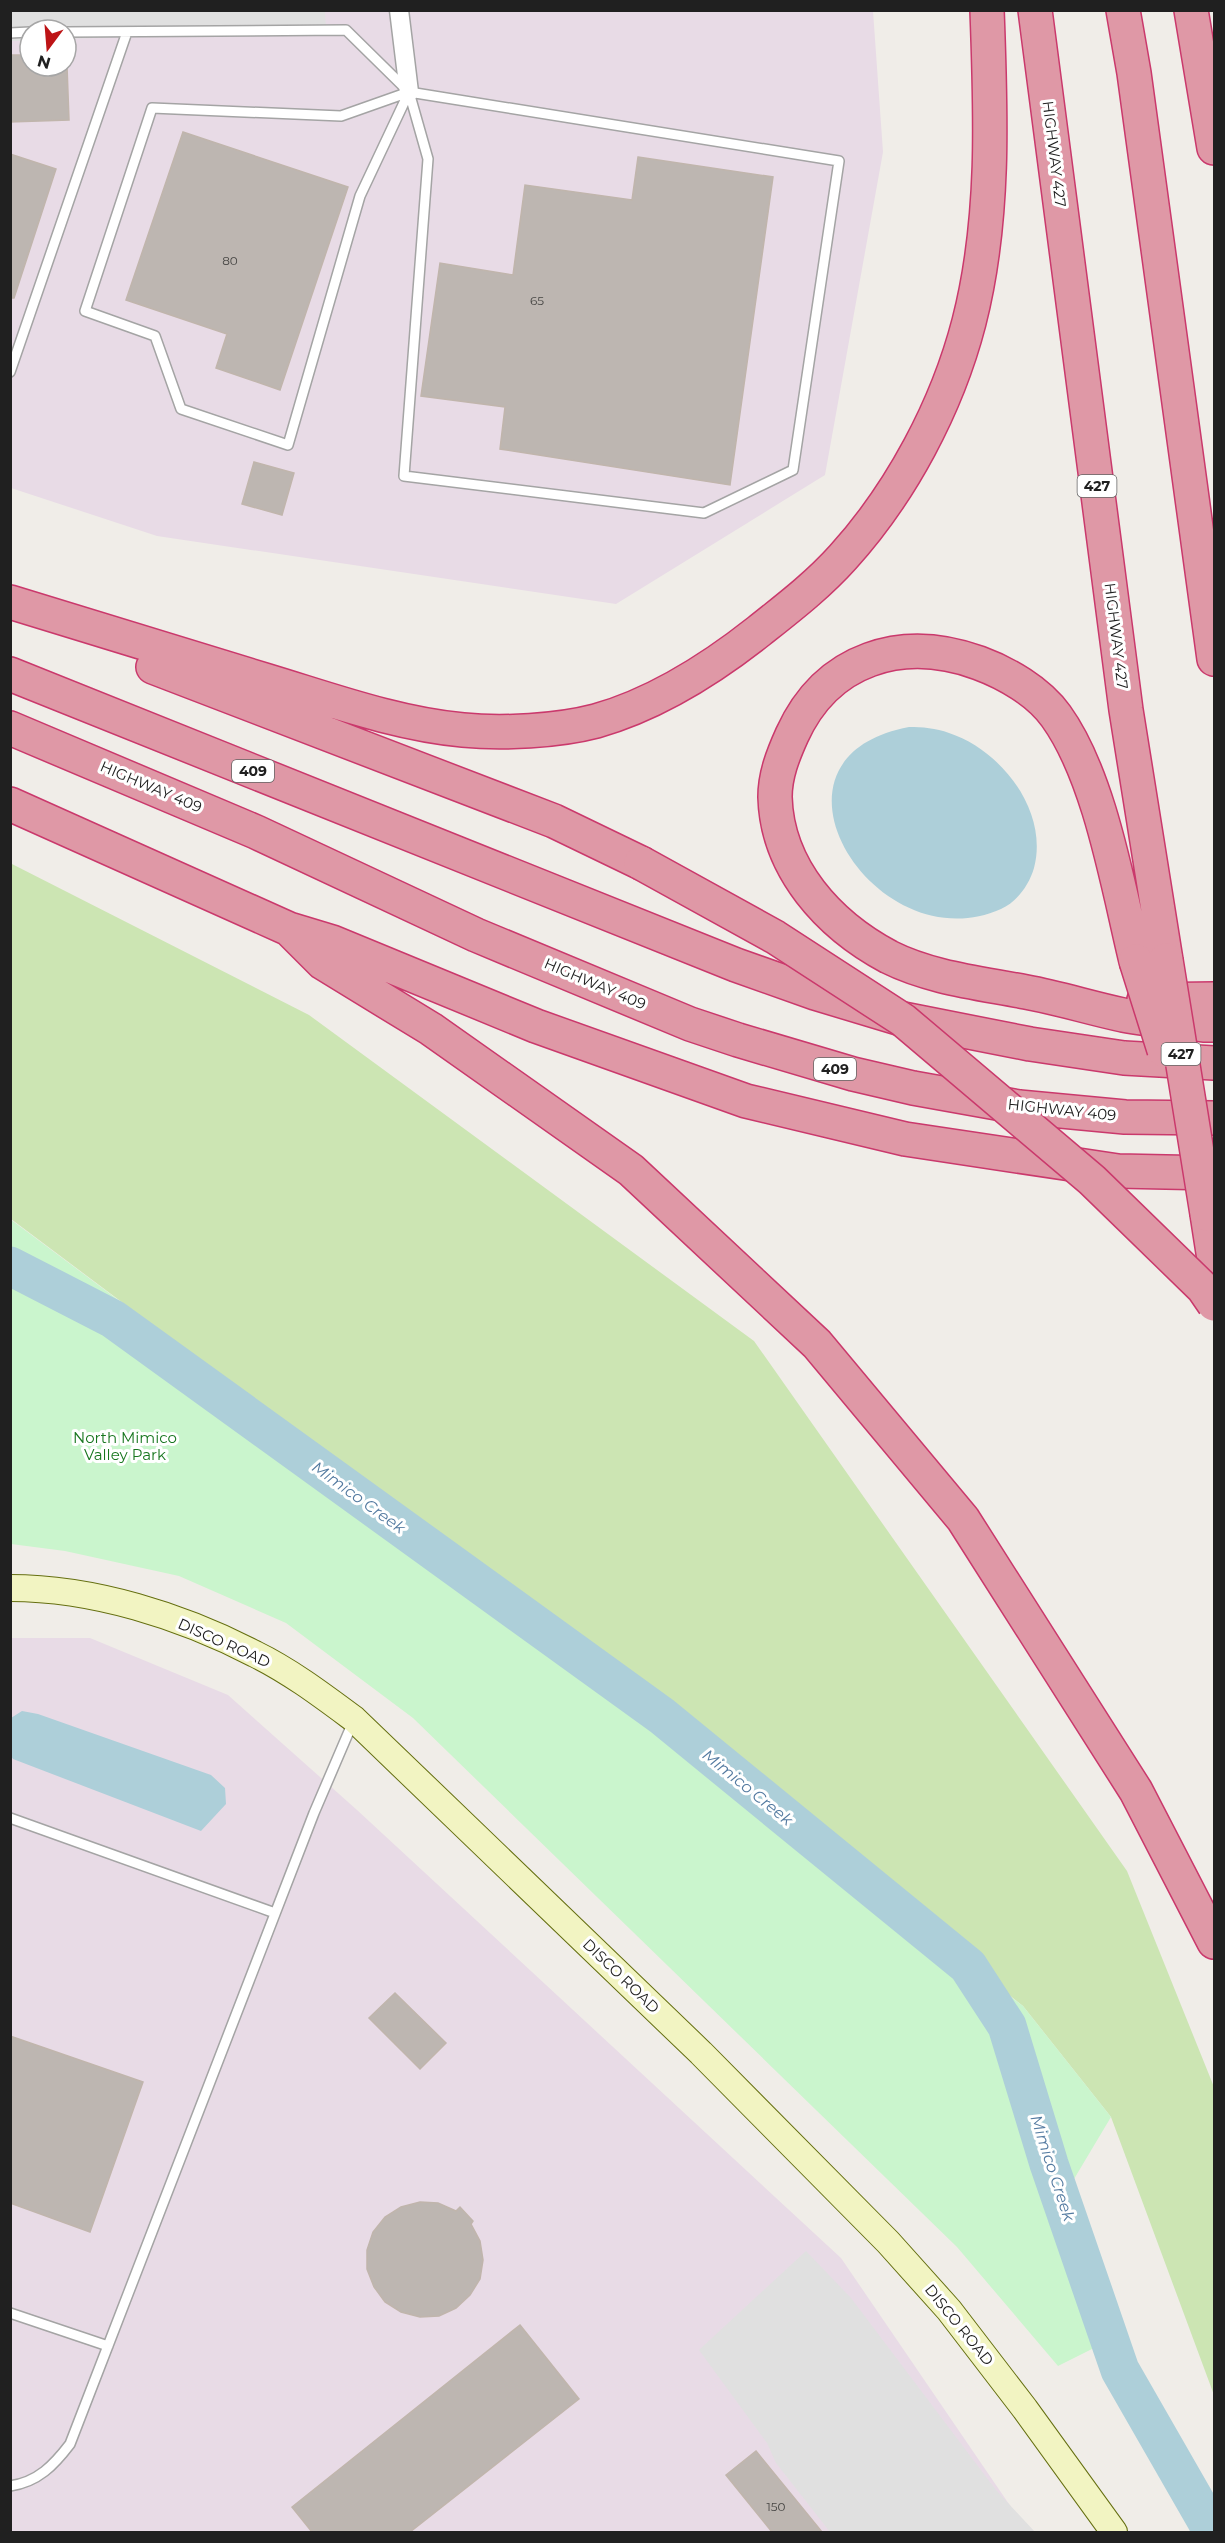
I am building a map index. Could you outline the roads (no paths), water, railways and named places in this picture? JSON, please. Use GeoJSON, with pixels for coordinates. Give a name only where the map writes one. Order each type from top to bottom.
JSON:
{"type":"FeatureCollection","features":[{"type":"Feature","properties":{"kind":"highway"},"geometry":{"type":"LineString","coordinates":[[10,602],[325,699],[395,718],[463,730],[562,727],[596,721],[661,694],[696,676],[735,651],[792,606],[843,557],[870,524],[907,468],[947,388],[969,322],[985,238],[991,113],[987,10]]}},
{"type":"Feature","properties":{"kind":"highway","name":"HIGHWAY 427"},"geometry":{"type":"LineString","coordinates":[[1035,10],[1126,710],[1151,960],[1205,1161],[1207,1214],[1215,1259]]}},
{"type":"Feature","properties":{"kind":"highway"},"geometry":{"type":"LineString","coordinates":[[1123,10],[1134,73],[1215,659]]}},
{"type":"Feature","properties":{"kind":"highway"},"geometry":{"type":"LineString","coordinates":[[1191,10],[1215,148]]}},
{"type":"Feature","properties":{"kind":"highway"},"geometry":{"type":"LineString","coordinates":[[10,614],[554,821],[641,863],[775,937],[903,1020],[1092,1180],[1203,1288],[1215,1304]]}},
{"type":"Feature","properties":{"kind":"highway"},"geometry":{"type":"LineString","coordinates":[[1151,960],[1082,765],[1055,714],[1026,687],[991,667],[945,653],[921,650],[883,655],[861,663],[842,674],[816,696],[798,722],[777,774],[775,799],[782,838],[791,860],[816,900],[833,918],[861,940],[922,971],[1069,1000],[1124,1015],[1205,1026],[1215,1025]]}},
{"type":"Feature","properties":{"kind":"highway","name":"409"},"geometry":{"type":"LineString","coordinates":[[10,674],[736,965],[815,993],[898,1018],[1030,1044],[1124,1058],[1215,1063]]}},
{"type":"Feature","properties":{"kind":"highway","name":"HIGHWAY 409"},"geometry":{"type":"LineString","coordinates":[[10,728],[256,832],[476,934],[690,1024],[738,1040],[853,1074],[913,1088],[1019,1107],[1125,1117],[1215,1119]]}},
{"type":"Feature","properties":{"kind":"highway"},"geometry":{"type":"LineString","coordinates":[[10,804],[289,929],[332,942],[536,1026],[746,1101],[905,1139],[1118,1171],[1205,1161]]}},
{"type":"Feature","properties":{"kind":"highway"},"geometry":{"type":"LineString","coordinates":[[289,929],[323,963],[431,1029],[631,1170],[817,1344],[963,1519],[1136,1791],[1215,1942]]}},
{"type":"Feature","properties":{"kind":"highway"},"geometry":{"type":"LineString","coordinates":[[1069,1000],[1215,999]]}},
{"type":"Feature","properties":{"kind":"main road","name":"DISCO ROAD"},"geometry":{"type":"LineString","coordinates":[[10,1588],[84,1595],[138,1608],[202,1630],[256,1654],[315,1690],[354,1719],[693,2045],[888,2242],[949,2310],[1039,2427],[1114,2532]]}},
{"type":"Feature","properties":{"kind":"street"},"geometry":{"type":"LineString","coordinates":[[399,10],[409,92]]}},
{"type":"Feature","properties":{"kind":"lane"},"geometry":{"type":"LineString","coordinates":[[78,32],[346,30],[409,92],[428,159],[404,476],[704,513],[793,470],[839,161],[409,92],[342,116],[152,108],[85,311],[155,336],[181,409],[288,445],[360,196],[409,92]]}},
{"type":"Feature","properties":{"kind":"lane"},"geometry":{"type":"LineString","coordinates":[[10,372],[127,32]]}},
{"type":"Feature","properties":{"kind":"lane"},"geometry":{"type":"LineString","coordinates":[[10,2486],[40,2476],[55,2464],[70,2444],[275,1913],[354,1719]]}},
{"type":"Feature","properties":{"kind":"lane"},"geometry":{"type":"LineString","coordinates":[[10,1818],[275,1913]]}},
{"type":"Feature","properties":{"kind":"lane"},"geometry":{"type":"LineString","coordinates":[[10,2313],[108,2346]]}},
{"type":"Feature","properties":{"kind":"water"},"geometry":{"type":"Polygon","coordinates":[[[909,727],[939,730],[968,741],[1003,768],[1017,786],[1034,825],[1037,847],[1034,868],[1029,881],[1022,892],[1007,906],[954,919],[911,909],[873,884],[846,851],[833,813],[836,776],[860,746],[909,727]]]}},
{"type":"Feature","properties":{"kind":"water"},"geometry":{"type":"Polygon","coordinates":[[[22,1711],[38,1714],[211,1775],[225,1788],[226,1804],[201,1831],[13,1759],[11,1756],[11,1718],[22,1711]]]}},
{"type":"Feature","properties":{"kind":"waterway","name":"Mimico Creek"},"geometry":{"type":"LineString","coordinates":[[10,1266],[113,1319],[662,1716],[968,1966],[1007,2026],[1049,2164],[1120,2370],[1213,2532]]}},
{"type":"Feature","properties":{"kind":"park label","name":"North Mimico Valley Park"},"geometry":{"type":"Point","coordinates":[125,1446]}}]}
